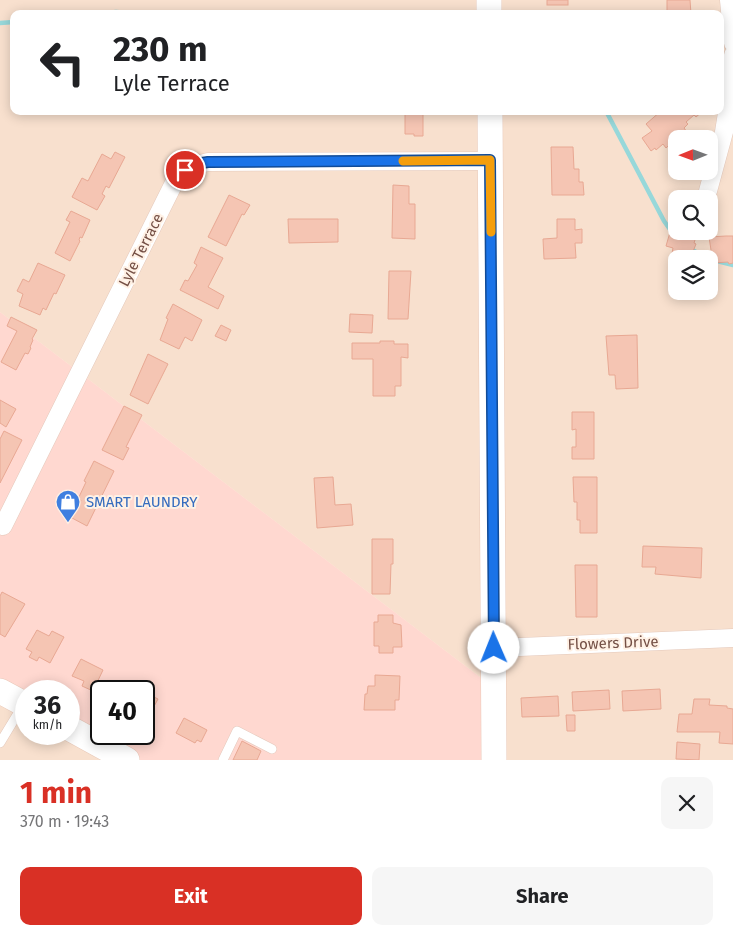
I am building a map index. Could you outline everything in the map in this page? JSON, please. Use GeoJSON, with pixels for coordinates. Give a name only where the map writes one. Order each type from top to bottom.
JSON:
{"type":"FeatureCollection","features":[{"type":"Feature","properties":{"kind":"street"},"geometry":{"type":"LineString","coordinates":[[729,0],[733,43]]}},
{"type":"Feature","properties":{"kind":"street"},"geometry":{"type":"LineString","coordinates":[[708,190],[724,132],[732,82],[733,54]]}},
{"type":"Feature","properties":{"kind":"street"},"geometry":{"type":"LineString","coordinates":[[490,115],[494,760]]}},
{"type":"Feature","properties":{"kind":"street","name":"Lyle Terrace"},"geometry":{"type":"LineString","coordinates":[[3,526],[174,183],[185,170],[196,164],[208,162],[490,160]]}},
{"type":"Feature","properties":{"kind":"street","name":"Flowers Drive"},"geometry":{"type":"LineString","coordinates":[[494,648],[733,638]]}},
{"type":"Feature","properties":{"kind":"street"},"geometry":{"type":"LineString","coordinates":[[0,691],[15,699]]}},
{"type":"Feature","properties":{"kind":"street"},"geometry":{"type":"LineString","coordinates":[[80,734],[127,760]]}},
{"type":"Feature","properties":{"kind":"lane"},"geometry":{"type":"LineString","coordinates":[[0,743],[15,720]]}},
{"type":"Feature","properties":{"kind":"lane"},"geometry":{"type":"LineString","coordinates":[[223,760],[237,731],[272,749]]}},
{"type":"Feature","properties":{"kind":"shaded area"},"geometry":{"type":"Polygon","coordinates":[[[0,0],[733,0],[733,760],[497,760],[497,690],[0,312],[0,0]]]}},
{"type":"Feature","properties":{"kind":"shaded area"},"geometry":{"type":"Polygon","coordinates":[[[0,312],[497,690],[497,760],[131,760],[104,745],[155,745],[155,680],[90,680],[90,738],[80,732],[80,680],[15,680],[15,690],[0,688],[0,312]]]}},
{"type":"Feature","properties":{"kind":"shaded area"},"geometry":{"type":"Polygon","coordinates":[[[0,688],[15,696],[15,745],[80,745],[80,739],[90,743],[90,745],[95,745],[131,760],[0,760],[0,688]]]}},
{"type":"Feature","properties":{"kind":"building"},"geometry":{"type":"Polygon","coordinates":[[[547,0],[568,0],[568,5],[547,5],[547,0]]]}},
{"type":"Feature","properties":{"kind":"building"},"geometry":{"type":"Polygon","coordinates":[[[667,0],[690,0],[691,10],[667,10],[667,0]]]}},
{"type":"Feature","properties":{"kind":"building"},"geometry":{"type":"Polygon","coordinates":[[[405,115],[423,115],[423,136],[405,134],[405,115]]]}},
{"type":"Feature","properties":{"kind":"building"},"geometry":{"type":"Polygon","coordinates":[[[656,115],[694,115],[686,122],[688,124],[684,128],[686,130],[668,130],[668,146],[666,148],[663,144],[656,150],[655,148],[651,151],[642,138],[652,131],[646,124],[656,115]]]}},
{"type":"Feature","properties":{"kind":"building"},"geometry":{"type":"Polygon","coordinates":[[[551,147],[573,147],[574,169],[579,169],[579,182],[583,182],[584,195],[552,195],[551,147]]]}},
{"type":"Feature","properties":{"kind":"building"},"geometry":{"type":"Polygon","coordinates":[[[115,152],[125,157],[109,188],[106,186],[102,194],[105,196],[97,210],[72,197],[82,178],[88,181],[102,154],[111,159],[115,152]]]}},
{"type":"Feature","properties":{"kind":"building"},"geometry":{"type":"Polygon","coordinates":[[[393,185],[409,186],[409,204],[415,204],[415,239],[392,238],[393,185]]]}},
{"type":"Feature","properties":{"kind":"building"},"geometry":{"type":"Polygon","coordinates":[[[229,195],[250,205],[244,215],[242,214],[226,246],[208,237],[229,195]]]}},
{"type":"Feature","properties":{"kind":"building"},"geometry":{"type":"Polygon","coordinates":[[[71,211],[90,220],[82,238],[80,237],[80,241],[70,261],[55,253],[70,222],[66,220],[71,211]]]}},
{"type":"Feature","properties":{"kind":"building"},"geometry":{"type":"Polygon","coordinates":[[[288,219],[338,219],[338,242],[289,243],[288,219]]]}},
{"type":"Feature","properties":{"kind":"building"},"geometry":{"type":"Polygon","coordinates":[[[557,219],[575,219],[575,230],[582,229],[582,243],[575,243],[576,258],[544,259],[543,239],[557,238],[557,219]]]}},
{"type":"Feature","properties":{"kind":"building"},"geometry":{"type":"Polygon","coordinates":[[[733,236],[733,263],[718,263],[718,250],[711,250],[709,240],[718,240],[718,237],[733,236]]]}},
{"type":"Feature","properties":{"kind":"building"},"geometry":{"type":"Polygon","coordinates":[[[668,239],[695,240],[694,243],[696,244],[694,250],[673,250],[673,248],[666,246],[668,239]]]}},
{"type":"Feature","properties":{"kind":"building"},"geometry":{"type":"Polygon","coordinates":[[[201,247],[223,258],[208,287],[224,296],[218,309],[180,290],[185,280],[188,281],[197,265],[194,263],[201,247]]]}},
{"type":"Feature","properties":{"kind":"building"},"geometry":{"type":"Polygon","coordinates":[[[38,263],[65,275],[46,310],[43,308],[40,315],[19,306],[23,294],[17,291],[23,279],[29,282],[38,263]]]}},
{"type":"Feature","properties":{"kind":"building"},"geometry":{"type":"Polygon","coordinates":[[[389,271],[411,271],[408,319],[388,319],[389,271]]]}},
{"type":"Feature","properties":{"kind":"building"},"geometry":{"type":"Polygon","coordinates":[[[173,304],[202,320],[192,341],[185,337],[179,349],[160,340],[168,319],[166,318],[173,304]]]}},
{"type":"Feature","properties":{"kind":"building"},"geometry":{"type":"Polygon","coordinates":[[[350,314],[373,315],[372,333],[349,332],[350,314]]]}},
{"type":"Feature","properties":{"kind":"building"},"geometry":{"type":"Polygon","coordinates":[[[11,317],[37,330],[32,339],[28,354],[25,353],[16,370],[1,362],[17,331],[7,326],[11,317]]]}},
{"type":"Feature","properties":{"kind":"building"},"geometry":{"type":"Polygon","coordinates":[[[221,325],[231,330],[226,341],[215,336],[221,325]]]}},
{"type":"Feature","properties":{"kind":"building"},"geometry":{"type":"Polygon","coordinates":[[[637,335],[638,388],[616,389],[615,375],[609,375],[606,336],[637,335]]]}},
{"type":"Feature","properties":{"kind":"building"},"geometry":{"type":"Polygon","coordinates":[[[380,341],[408,344],[408,358],[401,357],[401,386],[395,386],[395,396],[373,396],[373,359],[352,359],[352,343],[380,343],[380,341]]]}},
{"type":"Feature","properties":{"kind":"building"},"geometry":{"type":"Polygon","coordinates":[[[148,354],[168,364],[148,404],[130,395],[148,354]]]}},
{"type":"Feature","properties":{"kind":"building"},"geometry":{"type":"Polygon","coordinates":[[[0,400],[16,409],[6,427],[0,423],[0,400]]]}},
{"type":"Feature","properties":{"kind":"building"},"geometry":{"type":"Polygon","coordinates":[[[124,406],[142,415],[126,447],[129,448],[123,460],[102,450],[124,406]]]}},
{"type":"Feature","properties":{"kind":"building"},"geometry":{"type":"Polygon","coordinates":[[[572,412],[594,412],[594,459],[572,459],[572,447],[576,447],[576,429],[572,430],[572,412]]]}},
{"type":"Feature","properties":{"kind":"building"},"geometry":{"type":"Polygon","coordinates":[[[4,431],[22,440],[0,483],[0,439],[4,431]]]}},
{"type":"Feature","properties":{"kind":"building"},"geometry":{"type":"Polygon","coordinates":[[[94,461],[114,471],[87,526],[72,518],[81,500],[78,499],[86,482],[84,481],[94,461]]]}},
{"type":"Feature","properties":{"kind":"building"},"geometry":{"type":"Polygon","coordinates":[[[333,477],[335,505],[351,504],[353,525],[317,528],[314,478],[333,477]]]}},
{"type":"Feature","properties":{"kind":"building"},"geometry":{"type":"Polygon","coordinates":[[[573,477],[597,477],[597,533],[580,533],[580,520],[577,520],[577,502],[574,502],[573,477]]]}},
{"type":"Feature","properties":{"kind":"building"},"geometry":{"type":"Polygon","coordinates":[[[372,539],[393,539],[390,594],[372,594],[372,539]]]}},
{"type":"Feature","properties":{"kind":"building"},"geometry":{"type":"Polygon","coordinates":[[[643,546],[702,548],[701,578],[655,574],[656,567],[642,567],[643,546]]]}},
{"type":"Feature","properties":{"kind":"building"},"geometry":{"type":"Polygon","coordinates":[[[575,565],[597,565],[597,617],[576,617],[575,565]]]}},
{"type":"Feature","properties":{"kind":"building"},"geometry":{"type":"Polygon","coordinates":[[[2,592],[25,604],[5,637],[0,634],[0,596],[2,592]]]}},
{"type":"Feature","properties":{"kind":"building"},"geometry":{"type":"Polygon","coordinates":[[[378,615],[393,615],[393,623],[401,625],[402,647],[393,647],[393,653],[379,653],[379,646],[374,646],[374,622],[378,622],[378,615]]]}},
{"type":"Feature","properties":{"kind":"building"},"geometry":{"type":"Polygon","coordinates":[[[37,630],[49,636],[52,631],[64,637],[50,663],[39,657],[37,661],[29,657],[32,652],[26,649],[37,630]]]}},
{"type":"Feature","properties":{"kind":"building"},"geometry":{"type":"Polygon","coordinates":[[[81,659],[103,670],[98,680],[90,680],[90,690],[82,686],[84,681],[72,676],[81,659]]]}},
{"type":"Feature","properties":{"kind":"building"},"geometry":{"type":"Polygon","coordinates":[[[375,675],[400,676],[399,700],[395,700],[395,710],[364,710],[365,694],[367,694],[368,686],[375,686],[375,675]]]}},
{"type":"Feature","properties":{"kind":"building"},"geometry":{"type":"Polygon","coordinates":[[[660,689],[661,709],[623,711],[622,691],[660,689]]]}},
{"type":"Feature","properties":{"kind":"building"},"geometry":{"type":"Polygon","coordinates":[[[609,690],[610,709],[573,711],[572,692],[609,690]]]}},
{"type":"Feature","properties":{"kind":"building"},"geometry":{"type":"Polygon","coordinates":[[[558,696],[559,716],[522,717],[521,698],[558,696]]]}},
{"type":"Feature","properties":{"kind":"building"},"geometry":{"type":"Polygon","coordinates":[[[694,699],[710,699],[709,705],[727,706],[727,708],[733,709],[733,744],[719,743],[720,732],[677,732],[679,714],[692,714],[694,699]]]}},
{"type":"Feature","properties":{"kind":"building"},"geometry":{"type":"Polygon","coordinates":[[[566,715],[575,715],[575,731],[567,731],[566,715]]]}},
{"type":"Feature","properties":{"kind":"building"},"geometry":{"type":"Polygon","coordinates":[[[184,718],[207,730],[201,742],[197,740],[195,743],[176,733],[184,718]]]}},
{"type":"Feature","properties":{"kind":"building"},"geometry":{"type":"Polygon","coordinates":[[[242,741],[261,751],[257,760],[233,760],[242,741]]]}},
{"type":"Feature","properties":{"kind":"building"},"geometry":{"type":"Polygon","coordinates":[[[677,742],[700,744],[699,760],[676,759],[677,742]]]}},
{"type":"Feature","properties":{"kind":"waterway"},"geometry":{"type":"LineString","coordinates":[[0,23],[10,22]]}},
{"type":"Feature","properties":{"kind":"waterway"},"geometry":{"type":"LineString","coordinates":[[608,115],[668,227]]}},
{"type":"Feature","properties":{"kind":"waterway"},"geometry":{"type":"LineString","coordinates":[[718,261],[733,265]]}},
{"type":"Feature","properties":{"kind":"slow traffic"},"geometry":{"type":"LineString","coordinates":[[403,161],[490,160],[491,232]]}},
{"type":"Feature","properties":{"kind":"place","name":"SMART LAUNDRY"},"geometry":{"type":"Point","coordinates":[68,523]}},
{"type":"Feature","properties":{"kind":"route"},"geometry":{"type":"LineString","coordinates":[[185,170],[196,164],[208,162],[490,160],[494,648]]}}]}
